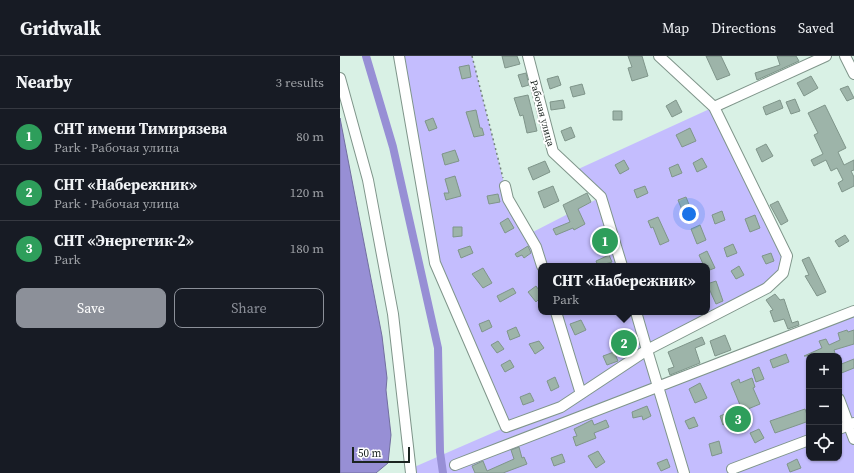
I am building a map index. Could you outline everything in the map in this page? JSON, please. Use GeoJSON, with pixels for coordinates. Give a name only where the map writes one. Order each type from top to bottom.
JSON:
{"type":"FeatureCollection","features":[{"type":"Feature","properties":{"kind":"street"},"geometry":{"type":"LineString","coordinates":[[399,56],[435,263],[506,427],[561,407],[647,350],[767,288],[783,273],[786,256],[714,107],[660,56]]}},
{"type":"Feature","properties":{"kind":"street","name":"Рабочая улица"},"geometry":{"type":"LineString","coordinates":[[528,56],[553,152],[602,197],[621,263]]}},
{"type":"Feature","properties":{"kind":"street"},"geometry":{"type":"LineString","coordinates":[[714,107],[826,56]]}},
{"type":"Feature","properties":{"kind":"street"},"geometry":{"type":"LineString","coordinates":[[846,56],[854,64]]}},
{"type":"Feature","properties":{"kind":"street"},"geometry":{"type":"LineString","coordinates":[[846,56],[854,74]]}},
{"type":"Feature","properties":{"kind":"street"},"geometry":{"type":"LineString","coordinates":[[340,78],[368,180],[393,314],[412,473]]}},
{"type":"Feature","properties":{"kind":"street"},"geometry":{"type":"LineString","coordinates":[[505,186],[508,199],[536,247],[541,263]]}},
{"type":"Feature","properties":{"kind":"street"},"geometry":{"type":"LineString","coordinates":[[455,465],[854,311]]}},
{"type":"Feature","properties":{"kind":"street"},"geometry":{"type":"LineString","coordinates":[[557,315],[581,394]]}},
{"type":"Feature","properties":{"kind":"street"},"geometry":{"type":"LineString","coordinates":[[637,315],[684,473]]}},
{"type":"Feature","properties":{"kind":"street"},"geometry":{"type":"LineString","coordinates":[[842,409],[847,426],[854,439]]}},
{"type":"Feature","properties":{"kind":"street"},"geometry":{"type":"LineString","coordinates":[[732,469],[806,441]]}},
{"type":"Feature","properties":{"kind":"path"},"geometry":{"type":"LineString","coordinates":[[472,56],[505,186]]}},
{"type":"Feature","properties":{"kind":"shaded area"},"geometry":{"type":"Polygon","coordinates":[[[399,56],[472,56],[508,199],[529,234],[601,197],[574,171],[714,107],[787,256],[783,273],[767,288],[647,350],[658,387],[854,311],[854,473],[412,473],[412,468],[506,427],[435,263],[399,56]]]}},
{"type":"Feature","properties":{"kind":"shaded area"},"geometry":{"type":"Polygon","coordinates":[[[340,118],[382,336],[387,378],[386,390],[391,435],[388,463],[376,473],[340,473],[340,118]]]}},
{"type":"Feature","properties":{"kind":"building"},"geometry":{"type":"Polygon","coordinates":[[[502,56],[517,56],[520,64],[505,68],[502,56]]]}},
{"type":"Feature","properties":{"kind":"building"},"geometry":{"type":"Polygon","coordinates":[[[628,56],[642,56],[648,76],[632,81],[628,68],[632,67],[628,56]]]}},
{"type":"Feature","properties":{"kind":"building"},"geometry":{"type":"Polygon","coordinates":[[[706,56],[721,56],[730,75],[717,80],[706,56]]]}},
{"type":"Feature","properties":{"kind":"building"},"geometry":{"type":"Polygon","coordinates":[[[777,56],[796,56],[799,61],[757,80],[755,73],[780,65],[777,56]]]}},
{"type":"Feature","properties":{"kind":"building"},"geometry":{"type":"Polygon","coordinates":[[[469,65],[471,77],[462,79],[459,67],[469,65]]]}},
{"type":"Feature","properties":{"kind":"building"},"geometry":{"type":"Polygon","coordinates":[[[526,73],[529,85],[522,87],[518,75],[526,73]]]}},
{"type":"Feature","properties":{"kind":"building"},"geometry":{"type":"Polygon","coordinates":[[[558,76],[561,85],[550,89],[547,79],[558,76]]]}},
{"type":"Feature","properties":{"kind":"building"},"geometry":{"type":"Polygon","coordinates":[[[811,76],[818,88],[804,96],[797,83],[811,76]]]}},
{"type":"Feature","properties":{"kind":"building"},"geometry":{"type":"Polygon","coordinates":[[[582,84],[585,94],[573,97],[570,87],[582,84]]]}},
{"type":"Feature","properties":{"kind":"building"},"geometry":{"type":"Polygon","coordinates":[[[848,86],[854,98],[847,101],[840,89],[848,86]]]}},
{"type":"Feature","properties":{"kind":"building"},"geometry":{"type":"Polygon","coordinates":[[[528,95],[537,131],[527,133],[523,115],[520,116],[514,98],[528,95]]]}},
{"type":"Feature","properties":{"kind":"building"},"geometry":{"type":"Polygon","coordinates":[[[795,99],[800,111],[791,114],[786,102],[795,99]]]}},
{"type":"Feature","properties":{"kind":"building"},"geometry":{"type":"Polygon","coordinates":[[[563,100],[565,108],[551,110],[550,102],[563,100]]]}},
{"type":"Feature","properties":{"kind":"building"},"geometry":{"type":"Polygon","coordinates":[[[676,100],[682,112],[672,117],[666,106],[676,100]]]}},
{"type":"Feature","properties":{"kind":"building"},"geometry":{"type":"Polygon","coordinates":[[[780,100],[783,108],[766,115],[763,107],[780,100]]]}},
{"type":"Feature","properties":{"kind":"building"},"geometry":{"type":"Polygon","coordinates":[[[825,105],[846,148],[838,152],[844,165],[854,160],[854,170],[851,171],[854,177],[854,186],[842,192],[838,183],[843,180],[837,168],[831,171],[826,160],[814,166],[811,160],[823,154],[814,135],[818,133],[808,113],[825,105]]]}},
{"type":"Feature","properties":{"kind":"building"},"geometry":{"type":"Polygon","coordinates":[[[476,110],[480,128],[482,128],[484,135],[474,137],[466,112],[476,110]]]}},
{"type":"Feature","properties":{"kind":"building"},"geometry":{"type":"Polygon","coordinates":[[[613,111],[622,111],[622,120],[613,120],[613,111]]]}},
{"type":"Feature","properties":{"kind":"building"},"geometry":{"type":"Polygon","coordinates":[[[433,118],[437,128],[429,131],[425,121],[433,118]]]}},
{"type":"Feature","properties":{"kind":"building"},"geometry":{"type":"Polygon","coordinates":[[[571,127],[575,137],[565,141],[561,131],[571,127]]]}},
{"type":"Feature","properties":{"kind":"building"},"geometry":{"type":"Polygon","coordinates":[[[690,128],[696,141],[682,147],[676,135],[690,128]]]}},
{"type":"Feature","properties":{"kind":"building"},"geometry":{"type":"Polygon","coordinates":[[[766,144],[773,156],[762,162],[756,149],[766,144]]]}},
{"type":"Feature","properties":{"kind":"building"},"geometry":{"type":"Polygon","coordinates":[[[455,150],[459,161],[445,165],[442,154],[455,150]]]}},
{"type":"Feature","properties":{"kind":"building"},"geometry":{"type":"Polygon","coordinates":[[[702,158],[707,167],[697,172],[693,163],[702,158]]]}},
{"type":"Feature","properties":{"kind":"building"},"geometry":{"type":"Polygon","coordinates":[[[624,160],[629,169],[620,174],[615,165],[624,160]]]}},
{"type":"Feature","properties":{"kind":"building"},"geometry":{"type":"Polygon","coordinates":[[[545,161],[550,172],[533,180],[528,168],[545,161]]]}},
{"type":"Feature","properties":{"kind":"building"},"geometry":{"type":"Polygon","coordinates":[[[678,164],[682,173],[672,177],[669,168],[678,164]]]}},
{"type":"Feature","properties":{"kind":"building"},"geometry":{"type":"Polygon","coordinates":[[[455,176],[461,196],[446,200],[444,193],[449,193],[445,179],[455,176]]]}},
{"type":"Feature","properties":{"kind":"building"},"geometry":{"type":"Polygon","coordinates":[[[553,186],[559,201],[544,208],[538,192],[553,186]]]}},
{"type":"Feature","properties":{"kind":"building"},"geometry":{"type":"Polygon","coordinates":[[[645,186],[648,193],[637,198],[634,190],[645,186]]]}},
{"type":"Feature","properties":{"kind":"building"},"geometry":{"type":"Polygon","coordinates":[[[587,193],[591,202],[578,209],[585,224],[574,230],[573,228],[556,235],[553,229],[570,222],[563,205],[587,193]]]}},
{"type":"Feature","properties":{"kind":"building"},"geometry":{"type":"Polygon","coordinates":[[[498,194],[500,202],[489,204],[487,196],[498,194]]]}},
{"type":"Feature","properties":{"kind":"building"},"geometry":{"type":"Polygon","coordinates":[[[686,197],[690,207],[682,210],[678,200],[686,197]]]}},
{"type":"Feature","properties":{"kind":"building"},"geometry":{"type":"Polygon","coordinates":[[[778,201],[788,221],[781,225],[770,205],[778,201]]]}},
{"type":"Feature","properties":{"kind":"building"},"geometry":{"type":"Polygon","coordinates":[[[722,211],[725,220],[715,224],[712,215],[722,211]]]}},
{"type":"Feature","properties":{"kind":"building"},"geometry":{"type":"Polygon","coordinates":[[[755,215],[760,228],[750,232],[745,219],[755,215]]]}},
{"type":"Feature","properties":{"kind":"building"},"geometry":{"type":"Polygon","coordinates":[[[658,217],[669,241],[660,245],[653,227],[651,228],[648,221],[658,217]]]}},
{"type":"Feature","properties":{"kind":"building"},"geometry":{"type":"Polygon","coordinates":[[[508,218],[514,228],[505,233],[500,223],[508,218]]]}},
{"type":"Feature","properties":{"kind":"building"},"geometry":{"type":"Polygon","coordinates":[[[700,225],[706,240],[697,244],[691,229],[700,225]]]}},
{"type":"Feature","properties":{"kind":"building"},"geometry":{"type":"Polygon","coordinates":[[[453,227],[462,227],[462,236],[453,237],[453,227]]]}},
{"type":"Feature","properties":{"kind":"building"},"geometry":{"type":"Polygon","coordinates":[[[845,235],[849,241],[839,247],[835,241],[845,235]]]}},
{"type":"Feature","properties":{"kind":"building"},"geometry":{"type":"Polygon","coordinates":[[[733,244],[737,253],[727,257],[724,248],[733,244]]]}},
{"type":"Feature","properties":{"kind":"building"},"geometry":{"type":"Polygon","coordinates":[[[470,246],[473,253],[461,258],[458,250],[470,246]]]}},
{"type":"Feature","properties":{"kind":"building"},"geometry":{"type":"Polygon","coordinates":[[[528,246],[531,253],[524,258],[522,255],[517,257],[515,254],[528,246]]]}},
{"type":"Feature","properties":{"kind":"building"},"geometry":{"type":"Polygon","coordinates":[[[707,251],[715,268],[710,270],[710,263],[703,263],[699,255],[707,251]]]}},
{"type":"Feature","properties":{"kind":"building"},"geometry":{"type":"Polygon","coordinates":[[[771,253],[774,261],[766,264],[762,256],[771,253]]]}},
{"type":"Feature","properties":{"kind":"building"},"geometry":{"type":"Polygon","coordinates":[[[609,255],[612,262],[597,263],[596,261],[609,255]]]}},
{"type":"Feature","properties":{"kind":"building"},"geometry":{"type":"Polygon","coordinates":[[[809,257],[826,292],[817,296],[805,276],[809,275],[802,260],[809,257]]]}},
{"type":"Feature","properties":{"kind":"building"},"geometry":{"type":"Polygon","coordinates":[[[739,266],[744,275],[736,279],[731,271],[739,266]]]}},
{"type":"Feature","properties":{"kind":"building"},"geometry":{"type":"Polygon","coordinates":[[[483,268],[492,283],[483,288],[472,274],[483,268]]]}},
{"type":"Feature","properties":{"kind":"building"},"geometry":{"type":"Polygon","coordinates":[[[716,281],[723,301],[716,304],[710,291],[710,283],[716,281]]]}},
{"type":"Feature","properties":{"kind":"building"},"geometry":{"type":"Polygon","coordinates":[[[536,286],[538,289],[538,300],[536,302],[528,292],[536,286]]]}},
{"type":"Feature","properties":{"kind":"building"},"geometry":{"type":"Polygon","coordinates":[[[513,288],[516,293],[500,302],[497,296],[513,288]]]}},
{"type":"Feature","properties":{"kind":"building"},"geometry":{"type":"Polygon","coordinates":[[[775,294],[780,300],[784,299],[792,323],[798,321],[799,325],[788,329],[784,319],[774,322],[770,311],[773,310],[766,300],[775,294]]]}},
{"type":"Feature","properties":{"kind":"building"},"geometry":{"type":"Polygon","coordinates":[[[489,320],[492,327],[482,332],[479,324],[489,320]]]}},
{"type":"Feature","properties":{"kind":"building"},"geometry":{"type":"Polygon","coordinates":[[[581,320],[586,330],[575,335],[570,324],[581,320]]]}},
{"type":"Feature","properties":{"kind":"building"},"geometry":{"type":"Polygon","coordinates":[[[516,327],[520,336],[510,340],[507,331],[516,327]]]}},
{"type":"Feature","properties":{"kind":"building"},"geometry":{"type":"Polygon","coordinates":[[[847,330],[848,332],[854,330],[854,344],[834,350],[835,353],[811,353],[822,348],[819,341],[826,339],[829,345],[840,340],[838,333],[847,330]]]}},
{"type":"Feature","properties":{"kind":"building"},"geometry":{"type":"Polygon","coordinates":[[[725,335],[731,350],[715,356],[710,341],[725,335]]]}},
{"type":"Feature","properties":{"kind":"building"},"geometry":{"type":"Polygon","coordinates":[[[702,337],[705,344],[695,348],[700,363],[670,375],[668,369],[674,367],[668,352],[702,337]]]}},
{"type":"Feature","properties":{"kind":"building"},"geometry":{"type":"Polygon","coordinates":[[[498,341],[504,349],[497,353],[491,345],[498,341]]]}},
{"type":"Feature","properties":{"kind":"building"},"geometry":{"type":"Polygon","coordinates":[[[539,341],[544,348],[535,354],[529,344],[539,341]]]}},
{"type":"Feature","properties":{"kind":"building"},"geometry":{"type":"Polygon","coordinates":[[[614,352],[618,361],[607,365],[603,356],[614,352]]]}},
{"type":"Feature","properties":{"kind":"building"},"geometry":{"type":"Polygon","coordinates":[[[786,354],[789,362],[773,368],[770,360],[786,354]]]}},
{"type":"Feature","properties":{"kind":"building"},"geometry":{"type":"Polygon","coordinates":[[[854,359],[854,368],[842,373],[842,364],[854,359]]]}},
{"type":"Feature","properties":{"kind":"building"},"geometry":{"type":"Polygon","coordinates":[[[510,360],[514,367],[505,372],[501,365],[510,360]]]}},
{"type":"Feature","properties":{"kind":"building"},"geometry":{"type":"Polygon","coordinates":[[[759,367],[764,379],[756,382],[752,370],[759,367]]]}},
{"type":"Feature","properties":{"kind":"building"},"geometry":{"type":"Polygon","coordinates":[[[555,377],[559,387],[551,391],[547,381],[555,377]]]}},
{"type":"Feature","properties":{"kind":"building"},"geometry":{"type":"Polygon","coordinates":[[[752,378],[755,387],[753,388],[760,404],[748,409],[750,416],[741,418],[738,405],[740,405],[731,383],[739,379],[740,383],[752,378]]]}},
{"type":"Feature","properties":{"kind":"building"},"geometry":{"type":"Polygon","coordinates":[[[700,383],[707,398],[695,403],[689,389],[700,383]]]}},
{"type":"Feature","properties":{"kind":"building"},"geometry":{"type":"Polygon","coordinates":[[[530,393],[534,401],[523,405],[520,397],[530,393]]]}},
{"type":"Feature","properties":{"kind":"building"},"geometry":{"type":"Polygon","coordinates":[[[647,406],[651,416],[643,420],[642,416],[633,418],[632,412],[647,406]]]}},
{"type":"Feature","properties":{"kind":"building"},"geometry":{"type":"Polygon","coordinates":[[[805,409],[806,412],[806,422],[775,433],[770,421],[805,409]]]}},
{"type":"Feature","properties":{"kind":"building"},"geometry":{"type":"Polygon","coordinates":[[[727,413],[731,422],[723,425],[720,416],[727,413]]]}},
{"type":"Feature","properties":{"kind":"building"},"geometry":{"type":"Polygon","coordinates":[[[694,417],[698,426],[689,429],[685,421],[694,417]]]}},
{"type":"Feature","properties":{"kind":"building"},"geometry":{"type":"Polygon","coordinates":[[[592,420],[594,425],[606,420],[609,427],[594,433],[596,438],[576,446],[573,437],[577,436],[574,429],[592,420]]]}},
{"type":"Feature","properties":{"kind":"building"},"geometry":{"type":"Polygon","coordinates":[[[759,429],[764,438],[755,443],[750,433],[759,429]]]}},
{"type":"Feature","properties":{"kind":"building"},"geometry":{"type":"Polygon","coordinates":[[[719,441],[722,453],[712,456],[709,444],[719,441]]]}},
{"type":"Feature","properties":{"kind":"building"},"geometry":{"type":"Polygon","coordinates":[[[519,447],[522,458],[524,457],[527,464],[503,473],[475,473],[472,466],[483,461],[487,471],[514,459],[511,450],[519,447]]]}},
{"type":"Feature","properties":{"kind":"building"},"geometry":{"type":"Polygon","coordinates":[[[598,451],[605,462],[596,468],[588,456],[598,451]]]}},
{"type":"Feature","properties":{"kind":"building"},"geometry":{"type":"Polygon","coordinates":[[[562,454],[565,462],[554,466],[551,458],[562,454]]]}},
{"type":"Feature","properties":{"kind":"building"},"geometry":{"type":"Polygon","coordinates":[[[667,459],[670,467],[661,471],[657,463],[667,459]]]}},
{"type":"Feature","properties":{"kind":"building"},"geometry":{"type":"Polygon","coordinates":[[[797,459],[801,468],[790,472],[787,464],[797,459]]]}},
{"type":"Feature","properties":{"kind":"waterway"},"geometry":{"type":"LineString","coordinates":[[366,56],[393,147],[438,348],[440,452],[443,473]]}},
{"type":"Feature","properties":{"kind":"place","name":"СНТ имени Тимирязева"},"geometry":{"type":"Point","coordinates":[605,241]}},
{"type":"Feature","properties":{"kind":"place","name":"СНТ «Набережник»"},"geometry":{"type":"Point","coordinates":[624,343]}},
{"type":"Feature","properties":{"kind":"place","name":"СНТ «Энергетик-2»"},"geometry":{"type":"Point","coordinates":[738,419]}}]}
